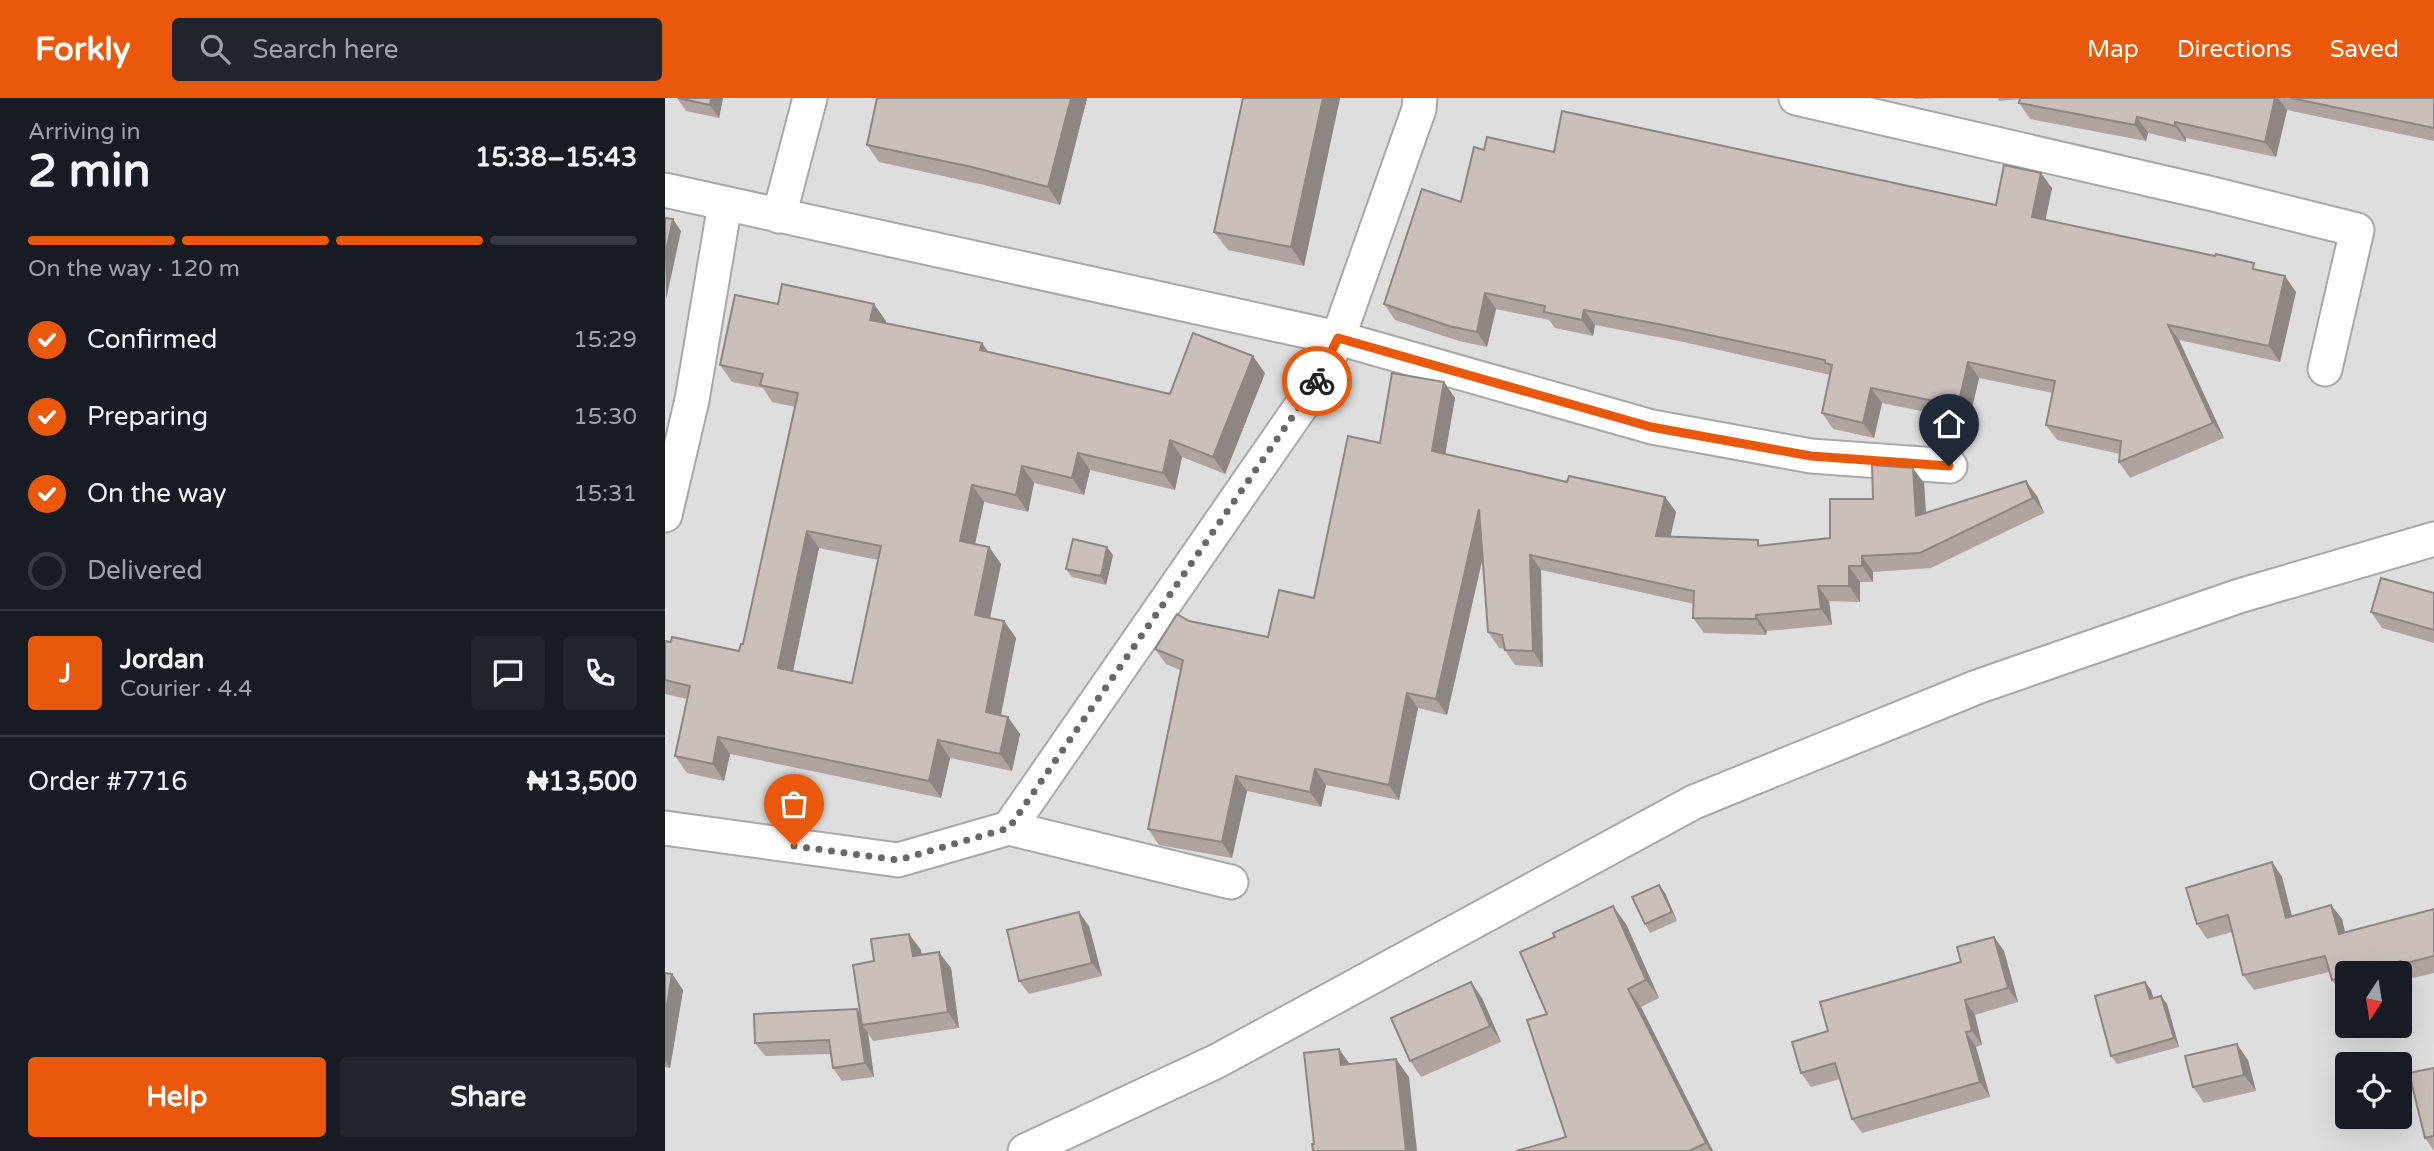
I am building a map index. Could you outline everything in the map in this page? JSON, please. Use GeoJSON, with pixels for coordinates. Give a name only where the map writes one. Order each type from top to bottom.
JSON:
{"type":"FeatureCollection","features":[{"type":"Feature","properties":{"kind":"street"},"geometry":{"type":"LineString","coordinates":[[779,216],[810,98]]}},
{"type":"Feature","properties":{"kind":"street"},"geometry":{"type":"LineString","coordinates":[[1009,828],[1315,387],[1338,338],[1419,109],[1420,98]]}},
{"type":"Feature","properties":{"kind":"street"},"geometry":{"type":"LineString","coordinates":[[1796,98],[2357,230],[2325,369]]}},
{"type":"Feature","properties":{"kind":"street"},"geometry":{"type":"LineString","coordinates":[[665,190],[1338,338],[1651,427],[1811,456],[1949,466]]}},
{"type":"Feature","properties":{"kind":"street"},"geometry":{"type":"LineString","coordinates":[[665,515],[692,400],[725,204]]}},
{"type":"Feature","properties":{"kind":"street"},"geometry":{"type":"LineString","coordinates":[[1025,1151],[1217,1061],[1694,802],[1977,687],[2239,596],[2434,539]]}},
{"type":"Feature","properties":{"kind":"street"},"geometry":{"type":"LineString","coordinates":[[665,828],[898,860],[1009,828],[1231,883]]}},
{"type":"Feature","properties":{"kind":"shaded area"},"geometry":{"type":"Polygon","coordinates":[[[665,98],[2434,98],[2434,1151],[665,1151],[665,98]]]}},
{"type":"Feature","properties":{"kind":"building"},"geometry":{"type":"Polygon","coordinates":[[[678,98],[711,98],[710,105],[678,98]]]}},
{"type":"Feature","properties":{"kind":"building"},"geometry":{"type":"Polygon","coordinates":[[[877,98],[1071,98],[1048,187],[972,167],[867,145],[877,98]]]}},
{"type":"Feature","properties":{"kind":"building"},"geometry":{"type":"Polygon","coordinates":[[[1243,98],[1323,98],[1291,247],[1214,232],[1243,98]]]}},
{"type":"Feature","properties":{"kind":"building"},"geometry":{"type":"Polygon","coordinates":[[[2020,98],[2275,98],[2265,142],[2175,122],[2175,126],[2137,117],[2135,125],[2019,103],[2020,98]]]}},
{"type":"Feature","properties":{"kind":"building"},"geometry":{"type":"Polygon","coordinates":[[[2291,98],[2434,98],[2434,128],[2291,98]]]}},
{"type":"Feature","properties":{"kind":"building"},"geometry":{"type":"Polygon","coordinates":[[[1562,111],[1996,205],[2004,165],[2041,173],[2032,217],[2215,256],[2216,254],[2254,263],[2253,269],[2285,276],[2269,346],[2168,325],[2213,423],[2119,462],[2121,441],[2046,425],[2055,381],[1968,362],[1958,406],[1871,388],[1863,423],[1822,413],[1832,365],[1825,363],[1825,360],[1584,310],[1582,320],[1544,312],[1545,306],[1485,293],[1477,332],[1449,326],[1384,304],[1422,189],[1461,202],[1474,147],[1484,150],[1487,137],[1554,152],[1562,111]]]}},
{"type":"Feature","properties":{"kind":"building"},"geometry":{"type":"Polygon","coordinates":[[[665,218],[673,219],[665,256],[665,218]]]}},
{"type":"Feature","properties":{"kind":"building"},"geometry":{"type":"Polygon","coordinates":[[[782,284],[874,304],[870,320],[982,343],[980,350],[1170,394],[1193,333],[1253,356],[1213,457],[1170,440],[1163,473],[1078,453],[1072,478],[1022,466],[1016,495],[972,485],[960,541],[989,547],[975,615],[1004,621],[986,712],[1008,717],[1000,754],[938,740],[929,781],[718,737],[713,764],[675,756],[690,686],[665,680],[665,641],[671,642],[672,637],[739,651],[743,644],[798,393],[760,385],[763,374],[720,365],[735,295],[778,304],[782,284]],[[807,531],[778,668],[852,683],[881,546],[807,531]]]}},
{"type":"Feature","properties":{"kind":"building"},"geometry":{"type":"Polygon","coordinates":[[[1392,373],[1444,382],[1432,451],[1567,482],[1569,476],[1665,497],[1656,536],[1758,540],[1758,546],[1830,538],[1830,499],[1873,499],[1872,465],[1913,468],[1916,516],[2026,481],[2033,498],[1920,553],[1862,556],[1862,566],[1849,566],[1849,586],[1818,586],[1821,609],[1756,615],[1756,619],[1693,618],[1694,591],[1530,555],[1533,651],[1505,650],[1502,635],[1488,632],[1479,509],[1436,699],[1407,693],[1389,785],[1315,769],[1310,792],[1236,776],[1222,842],[1148,829],[1183,660],[1155,649],[1177,614],[1189,621],[1268,637],[1279,590],[1314,598],[1348,436],[1380,443],[1392,373]]]}},
{"type":"Feature","properties":{"kind":"building"},"geometry":{"type":"Polygon","coordinates":[[[1073,539],[1107,547],[1101,576],[1066,569],[1073,539]]]}},
{"type":"Feature","properties":{"kind":"building"},"geometry":{"type":"Polygon","coordinates":[[[2381,578],[2434,593],[2434,630],[2371,612],[2381,578]]]}},
{"type":"Feature","properties":{"kind":"building"},"geometry":{"type":"Polygon","coordinates":[[[2272,862],[2286,918],[2331,905],[2339,934],[2434,909],[2434,956],[2412,962],[2335,961],[2335,979],[2332,980],[2325,956],[2243,975],[2228,915],[2197,924],[2186,888],[2272,862]]]}},
{"type":"Feature","properties":{"kind":"building"},"geometry":{"type":"Polygon","coordinates":[[[1659,885],[1672,912],[1645,924],[1632,897],[1659,885]]]}},
{"type":"Feature","properties":{"kind":"building"},"geometry":{"type":"Polygon","coordinates":[[[1613,906],[1646,980],[1628,989],[1706,1143],[1689,1151],[1516,1151],[1566,1137],[1527,1020],[1547,1014],[1520,952],[1555,937],[1553,933],[1613,906]]]}},
{"type":"Feature","properties":{"kind":"building"},"geometry":{"type":"Polygon","coordinates":[[[1079,912],[1092,963],[1019,981],[1007,930],[1079,912]]]}},
{"type":"Feature","properties":{"kind":"building"},"geometry":{"type":"Polygon","coordinates":[[[909,934],[913,956],[939,952],[948,1012],[862,1025],[853,965],[874,961],[871,939],[909,934]]]}},
{"type":"Feature","properties":{"kind":"building"},"geometry":{"type":"Polygon","coordinates":[[[1994,937],[2008,988],[1965,1000],[1972,1031],[1966,1032],[1980,1082],[1852,1119],[1835,1063],[1801,1073],[1792,1042],[1828,1031],[1820,1002],[1961,962],[1957,947],[1994,937]]]}},
{"type":"Feature","properties":{"kind":"building"},"geometry":{"type":"Polygon","coordinates":[[[665,973],[672,974],[665,1017],[665,973]]]}},
{"type":"Feature","properties":{"kind":"building"},"geometry":{"type":"Polygon","coordinates":[[[1471,982],[1490,1026],[1410,1061],[1391,1018],[1471,982]]]}},
{"type":"Feature","properties":{"kind":"building"},"geometry":{"type":"Polygon","coordinates":[[[2145,982],[2150,999],[2161,996],[2174,1038],[2111,1056],[2095,996],[2145,982]]]}},
{"type":"Feature","properties":{"kind":"building"},"geometry":{"type":"Polygon","coordinates":[[[857,1009],[865,1063],[833,1068],[829,1040],[755,1043],[754,1014],[857,1009]]]}},
{"type":"Feature","properties":{"kind":"building"},"geometry":{"type":"Polygon","coordinates":[[[2237,1044],[2244,1075],[2193,1087],[2185,1056],[2237,1044]]]}},
{"type":"Feature","properties":{"kind":"building"},"geometry":{"type":"Polygon","coordinates":[[[1339,1049],[1341,1065],[1396,1059],[1406,1151],[1313,1151],[1304,1053],[1339,1049]]]}},
{"type":"Feature","properties":{"kind":"building"},"geometry":{"type":"Polygon","coordinates":[[[2434,1068],[2434,1136],[2425,1138],[2412,1085],[2412,1072],[2434,1068]]]}},
{"type":"Feature","properties":{"kind":"way so far"},"geometry":{"type":"LineString","coordinates":[[794,846],[898,860],[1009,828],[1317,381]]}},
{"type":"Feature","properties":{"kind":"route"},"geometry":{"type":"LineString","coordinates":[[1317,381],[1338,338],[1651,427],[1811,456],[1949,466]]}}]}
